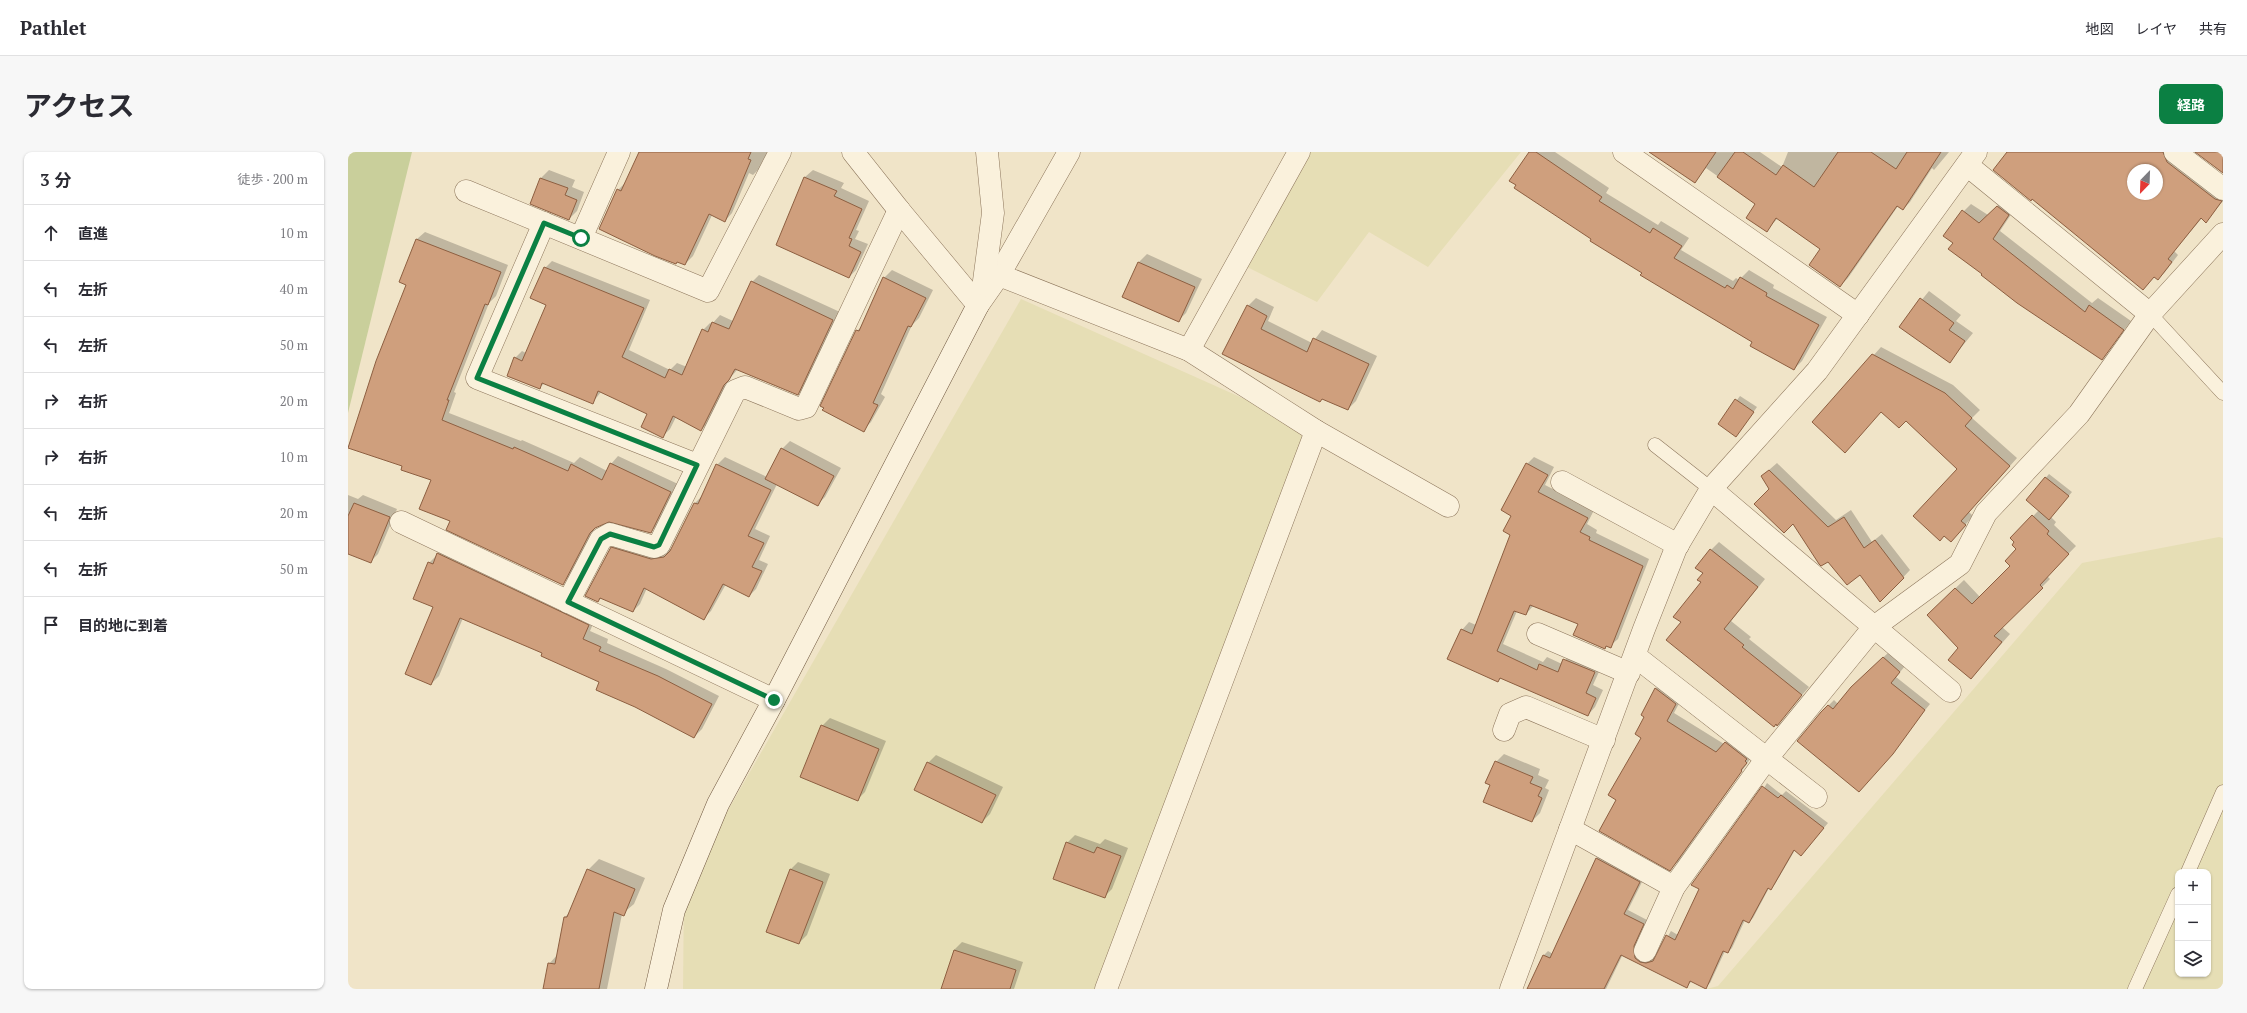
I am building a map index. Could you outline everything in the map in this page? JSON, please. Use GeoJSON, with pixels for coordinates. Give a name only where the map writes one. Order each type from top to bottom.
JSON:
{"type":"FeatureCollection","features":[{"type":"Feature","properties":{"kind":"street"},"geometry":{"type":"LineString","coordinates":[[581,238],[619,152]]}},
{"type":"Feature","properties":{"kind":"street"},"geometry":{"type":"LineString","coordinates":[[466,191],[708,290],[780,152]]}},
{"type":"Feature","properties":{"kind":"street"},"geometry":{"type":"LineString","coordinates":[[853,152],[899,210],[980,302]]}},
{"type":"Feature","properties":{"kind":"street"},"geometry":{"type":"LineString","coordinates":[[980,302],[993,213],[987,152]]}},
{"type":"Feature","properties":{"kind":"street"},"geometry":{"type":"LineString","coordinates":[[656,989],[674,910],[718,804],[774,700],[980,302],[999,275],[1069,152]]}},
{"type":"Feature","properties":{"kind":"street"},"geometry":{"type":"LineString","coordinates":[[1189,350],[1284,182],[1299,152]]}},
{"type":"Feature","properties":{"kind":"street"},"geometry":{"type":"LineString","coordinates":[[1624,152],[1858,315]]}},
{"type":"Feature","properties":{"kind":"street"},"geometry":{"type":"LineString","coordinates":[[2175,152],[2223,188]]}},
{"type":"Feature","properties":{"kind":"street"},"geometry":{"type":"LineString","coordinates":[[1511,989],[1632,665],[1644,629],[1678,546],[1711,489],[1817,371],[1971,158],[2150,314]]}},
{"type":"Feature","properties":{"kind":"street"},"geometry":{"type":"LineString","coordinates":[[568,602],[601,539],[610,534],[654,547],[659,545],[697,465],[735,391],[745,387],[799,409],[806,407],[899,210]]}},
{"type":"Feature","properties":{"kind":"street"},"geometry":{"type":"LineString","coordinates":[[544,223],[477,378],[697,465]]}},
{"type":"Feature","properties":{"kind":"street"},"geometry":{"type":"LineString","coordinates":[[1646,951],[1674,887],[1767,758],[1874,627],[1960,564],[1986,513],[2079,414],[2150,314],[2223,234]]}},
{"type":"Feature","properties":{"kind":"street"},"geometry":{"type":"LineString","coordinates":[[999,275],[1189,350],[1316,431],[1448,506]]}},
{"type":"Feature","properties":{"kind":"street"},"geometry":{"type":"LineString","coordinates":[[1106,989],[1316,431]]}},
{"type":"Feature","properties":{"kind":"street"},"geometry":{"type":"LineString","coordinates":[[1562,482],[1678,546]]}},
{"type":"Feature","properties":{"kind":"street"},"geometry":{"type":"LineString","coordinates":[[1711,489],[1950,691]]}},
{"type":"Feature","properties":{"kind":"street"},"geometry":{"type":"LineString","coordinates":[[401,522],[774,700]]}},
{"type":"Feature","properties":{"kind":"street"},"geometry":{"type":"LineString","coordinates":[[1538,634],[1632,665],[1767,758],[1816,797]]}},
{"type":"Feature","properties":{"kind":"street"},"geometry":{"type":"LineString","coordinates":[[1504,730],[1510,714],[1526,707],[1604,740]]}},
{"type":"Feature","properties":{"kind":"street"},"geometry":{"type":"LineString","coordinates":[[1570,829],[1674,887]]}},
{"type":"Feature","properties":{"kind":"lane"},"geometry":{"type":"LineString","coordinates":[[2150,314],[2223,393]]}},
{"type":"Feature","properties":{"kind":"lane"},"geometry":{"type":"LineString","coordinates":[[1655,445],[1711,489]]}},
{"type":"Feature","properties":{"kind":"lane"},"geometry":{"type":"LineString","coordinates":[[2189,869],[2223,792]]}},
{"type":"Feature","properties":{"kind":"lane"},"geometry":{"type":"LineString","coordinates":[[2134,989],[2175,900]]}},
{"type":"Feature","properties":{"kind":"shaded area"},"geometry":{"type":"Polygon","coordinates":[[[1300,152],[1521,152],[1428,267],[1369,232],[1317,302],[1247,267],[1300,152]]]}},
{"type":"Feature","properties":{"kind":"shaded area"},"geometry":{"type":"Polygon","coordinates":[[[1021,299],[1316,431],[1109,989],[683,989],[684,887],[1021,299]]]}},
{"type":"Feature","properties":{"kind":"shaded area"},"geometry":{"type":"Polygon","coordinates":[[[2219,537],[2223,538],[2223,989],[1706,989],[1718,986],[2082,563],[2219,537]]]}},
{"type":"Feature","properties":{"kind":"green space"},"geometry":{"type":"Polygon","coordinates":[[[348,152],[412,152],[348,413],[348,152]]]}},
{"type":"Feature","properties":{"kind":"building"},"geometry":{"type":"Polygon","coordinates":[[[639,152],[751,152],[748,159],[751,160],[725,222],[709,214],[685,265],[677,262],[676,264],[655,256],[599,229],[617,189],[621,191],[639,152]]]}},
{"type":"Feature","properties":{"kind":"building"},"geometry":{"type":"Polygon","coordinates":[[[1529,152],[1536,152],[1602,197],[1599,201],[1650,233],[1653,228],[1682,246],[1674,258],[1725,288],[1727,285],[1733,289],[1740,277],[1767,293],[1766,296],[1819,325],[1794,370],[1750,346],[1752,342],[1640,275],[1642,273],[1590,241],[1591,239],[1514,188],[1516,185],[1509,181],[1529,152]]]}},
{"type":"Feature","properties":{"kind":"building"},"geometry":{"type":"Polygon","coordinates":[[[1649,152],[1716,152],[1695,183],[1649,152]]]}},
{"type":"Feature","properties":{"kind":"building"},"geometry":{"type":"Polygon","coordinates":[[[1735,152],[1743,152],[1776,175],[1783,165],[1814,187],[1838,152],[1871,152],[1896,169],[1907,152],[1941,152],[1903,210],[1897,206],[1840,287],[1809,265],[1820,249],[1776,218],[1767,232],[1746,218],[1755,204],[1717,177],[1735,152]]]}},
{"type":"Feature","properties":{"kind":"building"},"geometry":{"type":"Polygon","coordinates":[[[2007,152],[2163,152],[2167,162],[2215,199],[2222,201],[2206,223],[2201,218],[2168,259],[2172,262],[2158,280],[2154,277],[2143,290],[2032,199],[2031,201],[1993,170],[2007,152]]]}},
{"type":"Feature","properties":{"kind":"building"},"geometry":{"type":"Polygon","coordinates":[[[2195,152],[2223,152],[2223,173],[2195,152]]]}},
{"type":"Feature","properties":{"kind":"building"},"geometry":{"type":"Polygon","coordinates":[[[804,177],[837,191],[834,196],[862,209],[849,238],[852,239],[849,246],[861,252],[849,278],[776,245],[804,177]]]}},
{"type":"Feature","properties":{"kind":"building"},"geometry":{"type":"Polygon","coordinates":[[[540,178],[568,188],[565,195],[577,200],[569,220],[530,204],[540,178]]]}},
{"type":"Feature","properties":{"kind":"building"},"geometry":{"type":"Polygon","coordinates":[[[1997,206],[2009,215],[1993,239],[2085,312],[2089,305],[2124,330],[2102,360],[2017,303],[1981,275],[1982,274],[1948,249],[1953,243],[1943,236],[1962,210],[1979,223],[1997,206]]]}},
{"type":"Feature","properties":{"kind":"building"},"geometry":{"type":"Polygon","coordinates":[[[416,239],[501,272],[488,305],[485,304],[447,400],[449,400],[442,420],[513,449],[514,447],[568,471],[571,464],[602,480],[610,463],[671,492],[651,533],[609,522],[595,528],[590,533],[563,585],[446,530],[450,521],[419,509],[431,480],[401,470],[402,466],[348,448],[376,361],[406,285],[399,282],[416,239]]]}},
{"type":"Feature","properties":{"kind":"building"},"geometry":{"type":"Polygon","coordinates":[[[1138,262],[1195,287],[1179,322],[1122,297],[1138,262]]]}},
{"type":"Feature","properties":{"kind":"building"},"geometry":{"type":"Polygon","coordinates":[[[544,267],[644,308],[622,357],[665,378],[669,369],[682,375],[702,329],[708,332],[712,322],[729,329],[751,281],[833,320],[798,395],[735,369],[729,380],[724,385],[701,431],[673,416],[663,438],[641,427],[647,414],[598,391],[593,404],[542,383],[540,389],[507,376],[514,357],[522,361],[546,305],[530,298],[544,267]]]}},
{"type":"Feature","properties":{"kind":"building"},"geometry":{"type":"Polygon","coordinates":[[[883,277],[926,298],[911,327],[908,326],[873,403],[878,405],[864,432],[822,410],[824,408],[820,406],[856,330],[859,331],[883,277]]]}},
{"type":"Feature","properties":{"kind":"building"},"geometry":{"type":"Polygon","coordinates":[[[1920,298],[1954,323],[1949,330],[1965,341],[1950,363],[1899,327],[1920,298]]]}},
{"type":"Feature","properties":{"kind":"building"},"geometry":{"type":"Polygon","coordinates":[[[1247,305],[1267,316],[1261,329],[1307,352],[1313,338],[1369,364],[1348,410],[1322,399],[1320,402],[1222,354],[1247,305]]]}},
{"type":"Feature","properties":{"kind":"building"},"geometry":{"type":"Polygon","coordinates":[[[1872,354],[1945,393],[1972,418],[1965,426],[2010,466],[1961,521],[1966,525],[1951,542],[1944,536],[1940,541],[1913,516],[1957,469],[1906,421],[1899,428],[1881,412],[1845,453],[1812,422],[1872,354]]]}},
{"type":"Feature","properties":{"kind":"building"},"geometry":{"type":"Polygon","coordinates":[[[1735,399],[1754,412],[1736,437],[1718,424],[1735,399]]]}},
{"type":"Feature","properties":{"kind":"building"},"geometry":{"type":"Polygon","coordinates":[[[781,448],[834,476],[818,506],[765,479],[781,448]]]}},
{"type":"Feature","properties":{"kind":"building"},"geometry":{"type":"Polygon","coordinates":[[[1526,463],[1548,475],[1538,492],[1588,518],[1580,532],[1590,537],[1589,540],[1643,566],[1611,648],[1606,646],[1605,649],[1573,635],[1578,624],[1530,605],[1526,615],[1514,611],[1497,651],[1537,670],[1539,664],[1558,672],[1563,659],[1595,672],[1586,693],[1596,698],[1588,716],[1500,678],[1498,682],[1447,659],[1461,629],[1472,634],[1510,535],[1503,531],[1511,516],[1501,510],[1526,463]]]}},
{"type":"Feature","properties":{"kind":"building"},"geometry":{"type":"Polygon","coordinates":[[[716,464],[771,490],[748,536],[764,543],[752,567],[762,571],[749,597],[723,584],[704,620],[644,588],[633,612],[600,598],[598,602],[585,596],[611,547],[651,559],[664,557],[670,551],[694,503],[698,504],[716,464]]]}},
{"type":"Feature","properties":{"kind":"building"},"geometry":{"type":"Polygon","coordinates":[[[1769,470],[1828,527],[1844,517],[1864,548],[1875,540],[1904,578],[1880,602],[1860,575],[1847,585],[1828,562],[1821,566],[1793,524],[1784,533],[1754,504],[1769,489],[1761,476],[1769,470]]]}},
{"type":"Feature","properties":{"kind":"building"},"geometry":{"type":"Polygon","coordinates":[[[2045,477],[2069,496],[2049,520],[2026,500],[2045,477]]]}},
{"type":"Feature","properties":{"kind":"building"},"geometry":{"type":"Polygon","coordinates":[[[354,503],[390,517],[371,563],[348,554],[348,516],[354,503]]]}},
{"type":"Feature","properties":{"kind":"building"},"geometry":{"type":"Polygon","coordinates":[[[2032,515],[2049,531],[2047,534],[2069,554],[2040,585],[2043,588],[1994,636],[2002,642],[1971,679],[1948,660],[1958,648],[1927,615],[1955,588],[1972,604],[2010,566],[2005,561],[2016,549],[2012,545],[2014,542],[2010,538],[2032,515]]]}},
{"type":"Feature","properties":{"kind":"building"},"geometry":{"type":"Polygon","coordinates":[[[1710,549],[1758,587],[1724,629],[1744,645],[1742,647],[1802,695],[1777,726],[1776,724],[1774,727],[1666,640],[1681,622],[1673,617],[1701,582],[1697,580],[1703,573],[1695,568],[1710,549]]]}},
{"type":"Feature","properties":{"kind":"building"},"geometry":{"type":"Polygon","coordinates":[[[437,553],[589,625],[583,639],[601,647],[599,651],[658,676],[712,704],[694,738],[635,707],[596,690],[599,682],[541,656],[542,653],[460,618],[431,685],[405,674],[433,607],[413,599],[428,562],[433,564],[437,553]]]}},
{"type":"Feature","properties":{"kind":"building"},"geometry":{"type":"Polygon","coordinates":[[[1883,657],[1900,672],[1891,683],[1925,710],[1893,754],[1859,792],[1797,741],[1828,705],[1833,709],[1851,687],[1883,657]]]}},
{"type":"Feature","properties":{"kind":"building"},"geometry":{"type":"Polygon","coordinates":[[[1655,688],[1676,704],[1667,721],[1716,752],[1725,742],[1747,759],[1745,761],[1747,763],[1741,770],[1742,771],[1670,871],[1599,831],[1616,800],[1608,795],[1641,738],[1635,734],[1644,717],[1641,715],[1655,688]]]}},
{"type":"Feature","properties":{"kind":"building"},"geometry":{"type":"Polygon","coordinates":[[[821,725],[879,749],[858,801],[800,777],[821,725]]]}},
{"type":"Feature","properties":{"kind":"building"},"geometry":{"type":"Polygon","coordinates":[[[1495,761],[1533,777],[1530,783],[1542,788],[1538,796],[1542,798],[1532,822],[1483,802],[1490,785],[1485,783],[1495,761]]]}},
{"type":"Feature","properties":{"kind":"building"},"geometry":{"type":"Polygon","coordinates":[[[927,762],[996,795],[982,823],[914,790],[927,762]]]}},
{"type":"Feature","properties":{"kind":"building"},"geometry":{"type":"Polygon","coordinates":[[[1762,786],[1778,798],[1781,795],[1824,828],[1801,856],[1794,850],[1771,890],[1768,888],[1749,923],[1743,920],[1728,953],[1723,951],[1706,989],[1690,981],[1687,988],[1621,955],[1604,989],[1527,989],[1543,955],[1550,958],[1596,858],[1640,882],[1624,914],[1644,924],[1634,946],[1635,958],[1640,962],[1646,963],[1653,961],[1666,935],[1675,940],[1699,889],[1691,885],[1762,786]]]}},
{"type":"Feature","properties":{"kind":"building"},"geometry":{"type":"Polygon","coordinates":[[[1066,842],[1094,853],[1097,847],[1121,856],[1105,898],[1053,879],[1066,842]]]}},
{"type":"Feature","properties":{"kind":"building"},"geometry":{"type":"Polygon","coordinates":[[[587,869],[635,889],[624,916],[614,912],[599,989],[543,989],[548,963],[555,964],[564,917],[567,917],[587,869]]]}},
{"type":"Feature","properties":{"kind":"building"},"geometry":{"type":"Polygon","coordinates":[[[790,869],[823,882],[799,944],[766,932],[790,869]]]}},
{"type":"Feature","properties":{"kind":"building"},"geometry":{"type":"Polygon","coordinates":[[[954,950],[1016,970],[1010,989],[941,989],[954,950]]]}},
{"type":"Feature","properties":{"kind":"route"},"geometry":{"type":"LineString","coordinates":[[581,238],[544,223],[477,378],[697,465],[659,545],[654,547],[610,534],[601,539],[568,602],[774,700]]}}]}
